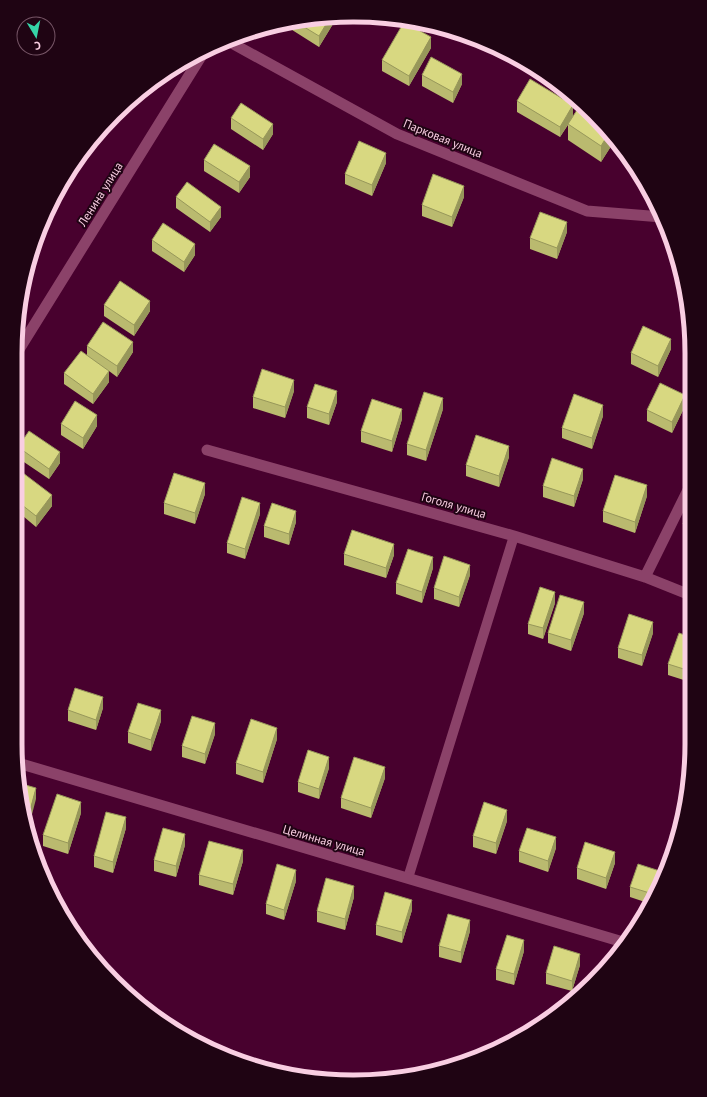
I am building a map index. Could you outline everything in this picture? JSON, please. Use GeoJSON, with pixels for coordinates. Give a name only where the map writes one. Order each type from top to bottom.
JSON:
{"type":"FeatureCollection","features":[{"type":"Feature","properties":{"kind":"street","name":"Парковая улица"},"geometry":{"type":"LineString","coordinates":[[234,44],[397,134],[588,211],[655,216]]}},
{"type":"Feature","properties":{"kind":"street","name":"Ленина улица"},"geometry":{"type":"LineString","coordinates":[[22,345],[199,60]]}},
{"type":"Feature","properties":{"kind":"street","name":"Гоголя улица"},"geometry":{"type":"LineString","coordinates":[[208,450],[514,536],[645,577],[685,593]]}},
{"type":"Feature","properties":{"kind":"street"},"geometry":{"type":"LineString","coordinates":[[645,577],[685,496]]}},
{"type":"Feature","properties":{"kind":"street","name":"Целинная улица"},"geometry":{"type":"LineString","coordinates":[[23,764],[619,941]]}},
{"type":"Feature","properties":{"kind":"lane"},"geometry":{"type":"LineString","coordinates":[[408,878],[514,536]]}},
{"type":"Feature","properties":{"kind":"building"},"geometry":{"type":"Polygon","coordinates":[[[326,24],[319,36],[303,26],[326,24]]]}},
{"type":"Feature","properties":{"kind":"building"},"geometry":{"type":"Polygon","coordinates":[[[402,26],[414,27],[431,37],[409,76],[382,60],[402,26]]]}},
{"type":"Feature","properties":{"kind":"building"},"geometry":{"type":"Polygon","coordinates":[[[431,57],[462,74],[453,92],[422,75],[431,57]]]}},
{"type":"Feature","properties":{"kind":"building"},"geometry":{"type":"Polygon","coordinates":[[[530,79],[573,105],[560,127],[517,101],[530,79]]]}},
{"type":"Feature","properties":{"kind":"building"},"geometry":{"type":"Polygon","coordinates":[[[241,103],[273,124],[263,139],[231,118],[241,103]]]}},
{"type":"Feature","properties":{"kind":"building"},"geometry":{"type":"Polygon","coordinates":[[[578,109],[606,138],[601,146],[568,124],[578,109]]]}},
{"type":"Feature","properties":{"kind":"building"},"geometry":{"type":"Polygon","coordinates":[[[359,141],[386,153],[372,185],[345,174],[359,141]]]}},
{"type":"Feature","properties":{"kind":"building"},"geometry":{"type":"Polygon","coordinates":[[[214,144],[250,166],[239,182],[204,160],[214,144]]]}},
{"type":"Feature","properties":{"kind":"building"},"geometry":{"type":"Polygon","coordinates":[[[433,174],[464,186],[452,217],[422,205],[433,174]]]}},
{"type":"Feature","properties":{"kind":"building"},"geometry":{"type":"Polygon","coordinates":[[[187,182],[221,207],[210,222],[176,197],[187,182]]]}},
{"type":"Feature","properties":{"kind":"building"},"geometry":{"type":"Polygon","coordinates":[[[540,212],[567,222],[557,248],[530,238],[540,212]]]}},
{"type":"Feature","properties":{"kind":"building"},"geometry":{"type":"Polygon","coordinates":[[[163,223],[195,244],[184,262],[152,240],[163,223]]]}},
{"type":"Feature","properties":{"kind":"building"},"geometry":{"type":"Polygon","coordinates":[[[120,281],[150,301],[134,325],[104,305],[120,281]]]}},
{"type":"Feature","properties":{"kind":"building"},"geometry":{"type":"Polygon","coordinates":[[[103,322],[133,342],[117,366],[87,346],[103,322]]]}},
{"type":"Feature","properties":{"kind":"building"},"geometry":{"type":"Polygon","coordinates":[[[643,326],[671,339],[658,366],[631,353],[643,326]]]}},
{"type":"Feature","properties":{"kind":"building"},"geometry":{"type":"Polygon","coordinates":[[[81,351],[109,371],[93,394],[64,373],[81,351]]]}},
{"type":"Feature","properties":{"kind":"building"},"geometry":{"type":"Polygon","coordinates":[[[262,369],[294,380],[285,407],[253,397],[262,369]]]}},
{"type":"Feature","properties":{"kind":"building"},"geometry":{"type":"Polygon","coordinates":[[[660,383],[685,395],[672,422],[647,410],[660,383]]]}},
{"type":"Feature","properties":{"kind":"building"},"geometry":{"type":"Polygon","coordinates":[[[315,384],[337,391],[329,414],[307,407],[315,384]]]}},
{"type":"Feature","properties":{"kind":"building"},"geometry":{"type":"Polygon","coordinates":[[[424,392],[443,398],[426,450],[407,444],[424,392]]]}},
{"type":"Feature","properties":{"kind":"building"},"geometry":{"type":"Polygon","coordinates":[[[574,394],[603,405],[592,438],[562,428],[574,394]]]}},
{"type":"Feature","properties":{"kind":"building"},"geometry":{"type":"Polygon","coordinates":[[[372,399],[402,409],[392,441],[361,431],[372,399]]]}},
{"type":"Feature","properties":{"kind":"building"},"geometry":{"type":"Polygon","coordinates":[[[75,401],[97,415],[83,438],[61,424],[75,401]]]}},
{"type":"Feature","properties":{"kind":"building"},"geometry":{"type":"Polygon","coordinates":[[[29,431],[60,452],[49,469],[22,450],[22,441],[29,431]]]}},
{"type":"Feature","properties":{"kind":"building"},"geometry":{"type":"Polygon","coordinates":[[[476,435],[509,446],[499,476],[466,465],[476,435]]]}},
{"type":"Feature","properties":{"kind":"building"},"geometry":{"type":"Polygon","coordinates":[[[552,458],[583,469],[574,496],[543,486],[552,458]]]}},
{"type":"Feature","properties":{"kind":"building"},"geometry":{"type":"Polygon","coordinates":[[[23,473],[52,495],[36,516],[22,505],[23,473]]]}},
{"type":"Feature","properties":{"kind":"building"},"geometry":{"type":"Polygon","coordinates":[[[174,473],[205,483],[195,513],[164,503],[174,473]]]}},
{"type":"Feature","properties":{"kind":"building"},"geometry":{"type":"Polygon","coordinates":[[[615,475],[647,485],[635,522],[603,511],[615,475]]]}},
{"type":"Feature","properties":{"kind":"building"},"geometry":{"type":"Polygon","coordinates":[[[242,497],[260,503],[245,549],[227,543],[242,497]]]}},
{"type":"Feature","properties":{"kind":"building"},"geometry":{"type":"Polygon","coordinates":[[[272,503],[296,511],[289,534],[264,526],[272,503]]]}},
{"type":"Feature","properties":{"kind":"building"},"geometry":{"type":"Polygon","coordinates":[[[352,530],[394,544],[386,568],[344,554],[352,530]]]}},
{"type":"Feature","properties":{"kind":"building"},"geometry":{"type":"Polygon","coordinates":[[[408,549],[433,557],[422,592],[396,583],[408,549]]]}},
{"type":"Feature","properties":{"kind":"building"},"geometry":{"type":"Polygon","coordinates":[[[444,556],[470,565],[459,597],[434,588],[444,556]]]}},
{"type":"Feature","properties":{"kind":"building"},"geometry":{"type":"Polygon","coordinates":[[[540,587],[555,592],[543,628],[528,624],[540,587]]]}},
{"type":"Feature","properties":{"kind":"building"},"geometry":{"type":"Polygon","coordinates":[[[560,595],[584,602],[571,640],[548,633],[560,595]]]}},
{"type":"Feature","properties":{"kind":"building"},"geometry":{"type":"Polygon","coordinates":[[[629,614],[653,622],[642,655],[618,648],[629,614]]]}},
{"type":"Feature","properties":{"kind":"building"},"geometry":{"type":"Polygon","coordinates":[[[679,633],[685,635],[685,669],[668,664],[679,633]]]}},
{"type":"Feature","properties":{"kind":"building"},"geometry":{"type":"Polygon","coordinates":[[[75,688],[103,697],[96,720],[68,710],[75,688]]]}},
{"type":"Feature","properties":{"kind":"building"},"geometry":{"type":"Polygon","coordinates":[[[138,703],[161,710],[151,740],[128,732],[138,703]]]}},
{"type":"Feature","properties":{"kind":"building"},"geometry":{"type":"Polygon","coordinates":[[[192,716],[215,723],[205,754],[182,746],[192,716]]]}},
{"type":"Feature","properties":{"kind":"building"},"geometry":{"type":"Polygon","coordinates":[[[251,719],[277,728],[263,772],[236,763],[251,719]]]}},
{"type":"Feature","properties":{"kind":"building"},"geometry":{"type":"Polygon","coordinates":[[[308,750],[329,757],[319,789],[298,782],[308,750]]]}},
{"type":"Feature","properties":{"kind":"building"},"geometry":{"type":"Polygon","coordinates":[[[354,757],[385,767],[371,808],[341,798],[354,757]]]}},
{"type":"Feature","properties":{"kind":"building"},"geometry":{"type":"Polygon","coordinates":[[[25,785],[36,788],[29,813],[25,785]]]}},
{"type":"Feature","properties":{"kind":"building"},"geometry":{"type":"Polygon","coordinates":[[[57,794],[81,802],[68,843],[43,835],[57,794]]]}},
{"type":"Feature","properties":{"kind":"building"},"geometry":{"type":"Polygon","coordinates":[[[484,802],[507,810],[496,843],[473,836],[484,802]]]}},
{"type":"Feature","properties":{"kind":"building"},"geometry":{"type":"Polygon","coordinates":[[[106,812],[126,817],[113,862],[94,856],[106,812]]]}},
{"type":"Feature","properties":{"kind":"building"},"geometry":{"type":"Polygon","coordinates":[[[163,828],[185,834],[176,866],[154,860],[163,828]]]}},
{"type":"Feature","properties":{"kind":"building"},"geometry":{"type":"Polygon","coordinates":[[[527,828],[556,837],[548,861],[519,851],[527,828]]]}},
{"type":"Feature","properties":{"kind":"building"},"geometry":{"type":"Polygon","coordinates":[[[209,841],[243,850],[233,884],[199,875],[209,841]]]}},
{"type":"Feature","properties":{"kind":"building"},"geometry":{"type":"Polygon","coordinates":[[[585,842],[615,852],[606,878],[577,868],[585,842]]]}},
{"type":"Feature","properties":{"kind":"building"},"geometry":{"type":"Polygon","coordinates":[[[277,864],[296,870],[284,910],[266,904],[277,864]]]}},
{"type":"Feature","properties":{"kind":"building"},"geometry":{"type":"Polygon","coordinates":[[[638,864],[660,871],[649,893],[630,887],[638,864]]]}},
{"type":"Feature","properties":{"kind":"building"},"geometry":{"type":"Polygon","coordinates":[[[326,878],[354,886],[345,919],[317,911],[326,878]]]}},
{"type":"Feature","properties":{"kind":"building"},"geometry":{"type":"Polygon","coordinates":[[[385,892],[412,900],[402,932],[376,925],[385,892]]]}},
{"type":"Feature","properties":{"kind":"building"},"geometry":{"type":"Polygon","coordinates":[[[448,914],[470,920],[461,952],[439,946],[448,914]]]}},
{"type":"Feature","properties":{"kind":"building"},"geometry":{"type":"Polygon","coordinates":[[[507,935],[524,940],[514,974],[496,969],[507,935]]]}},
{"type":"Feature","properties":{"kind":"building"},"geometry":{"type":"Polygon","coordinates":[[[554,946],[580,954],[572,981],[546,973],[554,946]]]}}]}
